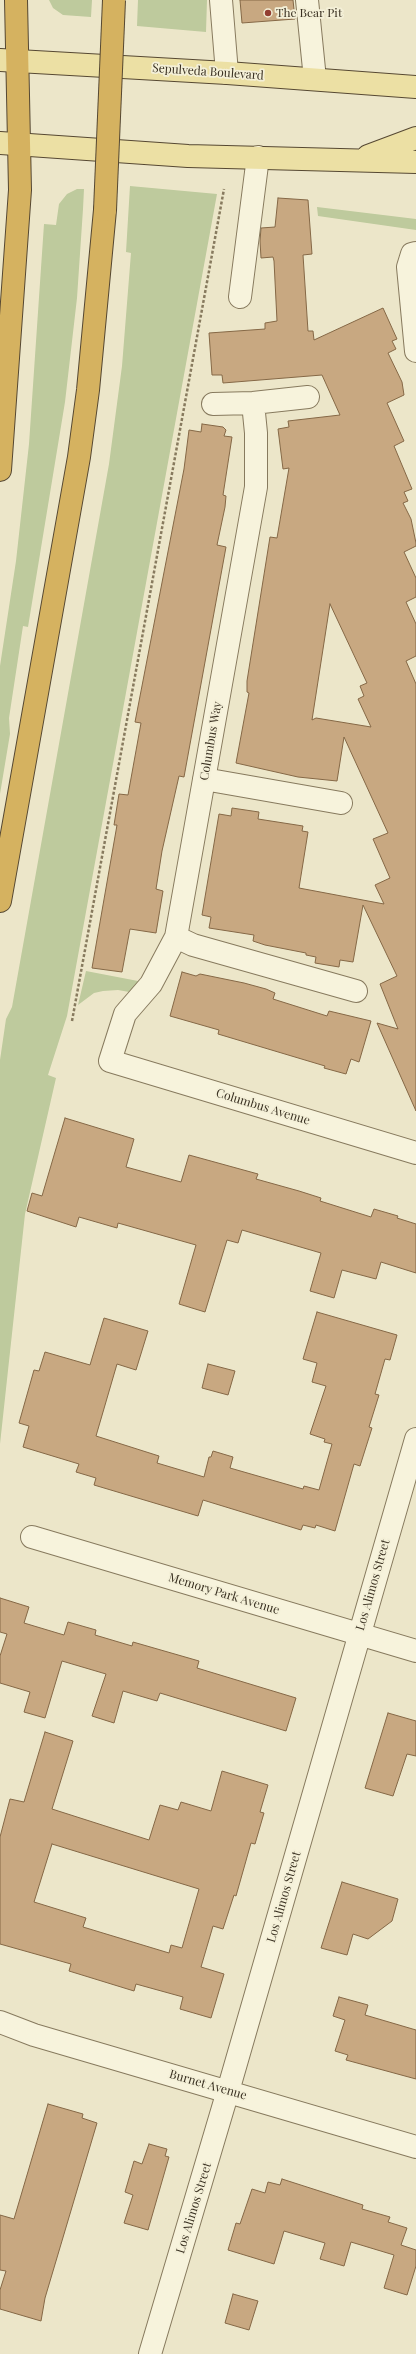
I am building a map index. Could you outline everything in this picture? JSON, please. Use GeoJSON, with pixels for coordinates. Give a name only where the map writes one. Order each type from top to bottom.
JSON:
{"type":"FeatureCollection","features":[{"type":"Feature","properties":{"kind":"highway"},"geometry":{"type":"LineString","coordinates":[[0,470],[20,190],[9,144],[8,61],[16,0]]}},
{"type":"Feature","properties":{"kind":"highway"},"geometry":{"type":"LineString","coordinates":[[0,901],[79,457],[88,390],[105,210],[114,0]]}},
{"type":"Feature","properties":{"kind":"main road","name":"Sepulveda Boulevard"},"geometry":{"type":"LineString","coordinates":[[8,61],[227,72],[416,87]]}},
{"type":"Feature","properties":{"kind":"main road"},"geometry":{"type":"LineString","coordinates":[[358,160],[416,138]]}},
{"type":"Feature","properties":{"kind":"main road"},"geometry":{"type":"LineString","coordinates":[[9,144],[188,156],[416,162]]}},
{"type":"Feature","properties":{"kind":"street"},"geometry":{"type":"LineString","coordinates":[[221,0],[227,72]]}},
{"type":"Feature","properties":{"kind":"street"},"geometry":{"type":"LineString","coordinates":[[307,0],[315,79]]}},
{"type":"Feature","properties":{"kind":"street"},"geometry":{"type":"LineString","coordinates":[[240,296],[258,157]]}},
{"type":"Feature","properties":{"kind":"street"},"geometry":{"type":"LineString","coordinates":[[414,254],[408,267],[416,351]]}},
{"type":"Feature","properties":{"kind":"street"},"geometry":{"type":"LineString","coordinates":[[213,404],[253,403],[308,397]]}},
{"type":"Feature","properties":{"kind":"street","name":"Columbus Way"},"geometry":{"type":"LineString","coordinates":[[110,1061],[125,1014],[151,984],[176,937],[256,487],[256,433],[253,403]]}},
{"type":"Feature","properties":{"kind":"street"},"geometry":{"type":"LineString","coordinates":[[204,779],[341,803]]}},
{"type":"Feature","properties":{"kind":"street"},"geometry":{"type":"LineString","coordinates":[[176,937],[193,945],[356,991]]}},
{"type":"Feature","properties":{"kind":"street","name":"Columbus Avenue"},"geometry":{"type":"LineString","coordinates":[[110,1061],[416,1153]]}},
{"type":"Feature","properties":{"kind":"street","name":"Los Alimos Street"},"geometry":{"type":"LineString","coordinates":[[150,2354],[228,2091],[416,1439]]}},
{"type":"Feature","properties":{"kind":"street","name":"Memory Park Avenue"},"geometry":{"type":"LineString","coordinates":[[32,1537],[416,1651]]}},
{"type":"Feature","properties":{"kind":"street","name":"Burnet Avenue"},"geometry":{"type":"LineString","coordinates":[[0,2022],[34,2035],[416,2147]]}},
{"type":"Feature","properties":{"kind":"path"},"geometry":{"type":"LineString","coordinates":[[72,1021],[224,189]]}},
{"type":"Feature","properties":{"kind":"green space"},"geometry":{"type":"Polygon","coordinates":[[[49,0],[92,0],[91,17],[63,15],[53,8],[49,0]]]}},
{"type":"Feature","properties":{"kind":"green space"},"geometry":{"type":"Polygon","coordinates":[[[138,0],[207,0],[206,32],[137,26],[138,0]]]}},
{"type":"Feature","properties":{"kind":"green space"},"geometry":{"type":"Polygon","coordinates":[[[130,186],[217,194],[67,1016],[48,1075],[56,1078],[25,1214],[0,1444],[0,1060],[6,1019],[12,1007],[109,464],[122,366],[131,253],[126,252],[130,186]]]}},
{"type":"Feature","properties":{"kind":"green space"},"geometry":{"type":"Polygon","coordinates":[[[77,189],[84,189],[83,209],[77,298],[65,402],[28,627],[23,626],[9,718],[10,734],[0,794],[0,666],[16,561],[29,444],[44,224],[56,225],[59,204],[67,194],[77,189]]]}},
{"type":"Feature","properties":{"kind":"green space"},"geometry":{"type":"Polygon","coordinates":[[[317,207],[416,219],[416,230],[318,216],[317,207]]]}},
{"type":"Feature","properties":{"kind":"green space"},"geometry":{"type":"Polygon","coordinates":[[[86,971],[138,981],[135,993],[118,990],[103,991],[94,993],[78,1005],[86,971]]]}},
{"type":"Feature","properties":{"kind":"building","name":"The Bear Pit"},"geometry":{"type":"Polygon","coordinates":[[[240,0],[293,0],[295,19],[242,23],[240,0]]]}},
{"type":"Feature","properties":{"kind":"building"},"geometry":{"type":"Polygon","coordinates":[[[278,198],[308,200],[312,254],[303,255],[308,331],[313,331],[314,340],[383,308],[397,339],[392,341],[396,349],[388,353],[402,382],[404,395],[387,403],[404,441],[394,446],[412,489],[404,492],[408,501],[403,503],[411,519],[416,543],[416,546],[404,552],[416,578],[416,597],[406,602],[416,624],[416,656],[406,661],[416,684],[416,1111],[377,1023],[398,1029],[380,984],[397,976],[363,905],[353,962],[340,960],[339,967],[315,963],[316,957],[306,955],[306,953],[265,945],[253,941],[254,935],[209,928],[211,917],[202,915],[219,814],[231,816],[232,808],[259,812],[258,819],[303,826],[302,831],[308,832],[299,888],[384,904],[375,885],[390,878],[373,839],[388,833],[344,737],[337,781],[298,777],[236,763],[249,693],[247,692],[247,681],[270,537],[277,538],[289,468],[283,469],[278,429],[289,427],[288,421],[340,415],[322,375],[223,383],[222,375],[212,375],[209,333],[265,329],[265,323],[277,321],[274,261],[273,257],[261,258],[260,241],[261,228],[275,227],[278,198]],[[330,604],[312,720],[316,718],[371,727],[358,699],[364,696],[360,686],[367,683],[330,604]]]}},
{"type":"Feature","properties":{"kind":"building"},"geometry":{"type":"Polygon","coordinates":[[[202,424],[223,427],[226,430],[224,436],[232,437],[223,495],[226,496],[225,507],[217,545],[226,547],[184,777],[179,776],[162,851],[156,889],[163,891],[156,933],[130,929],[122,972],[92,968],[117,825],[114,825],[119,794],[128,795],[141,723],[135,722],[184,469],[189,430],[201,432],[202,424]]]}},
{"type":"Feature","properties":{"kind":"building"},"geometry":{"type":"Polygon","coordinates":[[[182,972],[196,976],[200,974],[266,989],[275,993],[273,999],[327,1016],[329,1011],[371,1021],[359,1062],[351,1059],[346,1074],[324,1068],[325,1066],[218,1034],[219,1030],[170,1016],[182,972]]]}},
{"type":"Feature","properties":{"kind":"building"},"geometry":{"type":"Polygon","coordinates":[[[65,1118],[134,1139],[126,1167],[181,1182],[189,1155],[258,1174],[256,1179],[321,1198],[320,1201],[371,1217],[374,1209],[398,1216],[397,1218],[416,1224],[416,1273],[381,1262],[376,1279],[342,1270],[334,1298],[310,1291],[321,1253],[242,1230],[238,1243],[227,1240],[205,1312],[179,1304],[196,1245],[118,1223],[117,1228],[79,1217],[76,1227],[27,1211],[32,1193],[42,1196],[65,1118]]]}},
{"type":"Feature","properties":{"kind":"building"},"geometry":{"type":"Polygon","coordinates":[[[317,1312],[397,1335],[390,1360],[385,1359],[375,1394],[379,1395],[369,1427],[372,1428],[360,1466],[354,1464],[335,1531],[316,1525],[315,1528],[303,1525],[301,1530],[203,1500],[198,1516],[94,1485],[96,1478],[76,1472],[79,1464],[23,1447],[29,1426],[19,1423],[34,1370],[39,1371],[45,1352],[90,1365],[104,1318],[148,1331],[136,1370],[117,1364],[96,1436],[159,1456],[157,1463],[204,1477],[209,1457],[211,1457],[213,1451],[233,1457],[230,1468],[303,1489],[304,1486],[319,1490],[332,1444],[324,1442],[325,1439],[310,1434],[326,1386],[312,1382],[317,1363],[303,1359],[317,1312]]]}},
{"type":"Feature","properties":{"kind":"building"},"geometry":{"type":"Polygon","coordinates":[[[208,1364],[235,1371],[228,1395],[202,1388],[208,1364]]]}},
{"type":"Feature","properties":{"kind":"building"},"geometry":{"type":"Polygon","coordinates":[[[0,1598],[29,1607],[24,1623],[64,1635],[68,1622],[96,1630],[95,1635],[132,1646],[133,1642],[199,1661],[197,1668],[296,1698],[286,1731],[160,1693],[157,1701],[123,1691],[114,1723],[92,1716],[106,1674],[62,1661],[45,1718],[24,1712],[30,1692],[0,1683],[0,1656],[7,1634],[0,1632],[0,1598]]]}},
{"type":"Feature","properties":{"kind":"building"},"geometry":{"type":"Polygon","coordinates":[[[388,1713],[416,1721],[416,1756],[407,1754],[393,1796],[365,1788],[388,1713]]]}},
{"type":"Feature","properties":{"kind":"building"},"geometry":{"type":"Polygon","coordinates":[[[45,1732],[73,1741],[52,1809],[149,1840],[160,1805],[178,1810],[181,1802],[211,1811],[222,1771],[268,1785],[260,1812],[264,1813],[255,1844],[251,1843],[236,1896],[234,1895],[223,1929],[213,1926],[201,1967],[224,1974],[211,2018],[180,2009],[183,1997],[136,1984],[134,1991],[69,1971],[71,1964],[0,1944],[0,1837],[10,1799],[24,1802],[45,1732]],[[52,1844],[34,1902],[86,1918],[83,1927],[169,1953],[171,1945],[182,1948],[199,1889],[52,1844]]]}},
{"type":"Feature","properties":{"kind":"building"},"geometry":{"type":"Polygon","coordinates":[[[342,1882],[398,1899],[392,1921],[368,1939],[353,1934],[347,1955],[321,1948],[342,1882]]]}},
{"type":"Feature","properties":{"kind":"building"},"geometry":{"type":"Polygon","coordinates":[[[339,1997],[368,2005],[365,2015],[416,2030],[416,2079],[346,2060],[348,2055],[335,2051],[345,2020],[333,2016],[339,1997]]]}},
{"type":"Feature","properties":{"kind":"building"},"geometry":{"type":"Polygon","coordinates":[[[48,2104],[83,2114],[82,2118],[97,2123],[45,2298],[41,2321],[0,2309],[0,2290],[6,2271],[0,2270],[0,2215],[14,2219],[48,2104]]]}},
{"type":"Feature","properties":{"kind":"building"},"geometry":{"type":"Polygon","coordinates":[[[149,2144],[167,2149],[165,2156],[169,2157],[148,2230],[124,2223],[133,2195],[125,2192],[134,2161],[142,2164],[149,2144]]]}},
{"type":"Feature","properties":{"kind":"building"},"geometry":{"type":"Polygon","coordinates":[[[282,2179],[363,2205],[362,2209],[390,2217],[388,2222],[407,2228],[401,2245],[416,2250],[416,2266],[407,2295],[384,2288],[394,2255],[351,2242],[344,2266],[320,2259],[325,2243],[284,2231],[274,2264],[228,2250],[236,2223],[240,2224],[252,2189],[265,2193],[268,2182],[280,2185],[282,2179]]]}},
{"type":"Feature","properties":{"kind":"building"},"geometry":{"type":"Polygon","coordinates":[[[233,2294],[258,2301],[249,2330],[225,2323],[233,2294]]]}},
{"type":"Feature","properties":{"kind":"place","name":"The Bear Pit"},"geometry":{"type":"Point","coordinates":[268,13]}}]}
